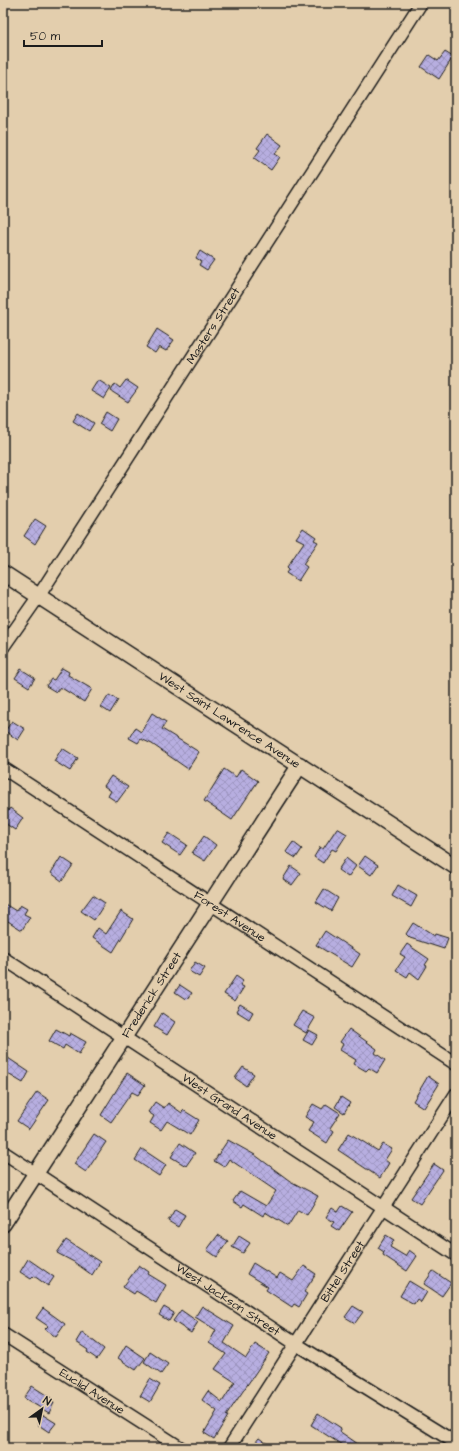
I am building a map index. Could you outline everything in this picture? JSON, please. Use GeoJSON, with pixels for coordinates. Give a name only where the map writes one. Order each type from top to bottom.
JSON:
{"type":"FeatureCollection","features":[{"type":"Feature","properties":{"kind":"street","name":"Masters Street"},"geometry":{"type":"LineString","coordinates":[[3,647],[38,596],[421,3]]}},
{"type":"Feature","properties":{"kind":"street","name":"West Saint Lawrence Avenue"},"geometry":{"type":"LineString","coordinates":[[3,573],[456,867]]}},
{"type":"Feature","properties":{"kind":"street","name":"Frederick Street"},"geometry":{"type":"LineString","coordinates":[[3,1224],[300,765]]}},
{"type":"Feature","properties":{"kind":"street","name":"Forest Avenue"},"geometry":{"type":"LineString","coordinates":[[3,768],[456,1064]]}},
{"type":"Feature","properties":{"kind":"street","name":"West Grand Avenue"},"geometry":{"type":"LineString","coordinates":[[3,958],[456,1255]]}},
{"type":"Feature","properties":{"kind":"street","name":"Bittel Street"},"geometry":{"type":"LineString","coordinates":[[229,1448],[456,1094]]}},
{"type":"Feature","properties":{"kind":"street","name":"West Jackson Street"},"geometry":{"type":"LineString","coordinates":[[3,1152],[296,1344],[456,1444]]}},
{"type":"Feature","properties":{"kind":"street","name":"Euclid Avenue"},"geometry":{"type":"LineString","coordinates":[[3,1334],[181,1448]]}},
{"type":"Feature","properties":{"kind":"building"},"geometry":{"type":"Polygon","coordinates":[[[445,52],[453,57],[439,79],[421,67],[429,55],[438,61],[445,52]]]}},
{"type":"Feature","properties":{"kind":"building"},"geometry":{"type":"Polygon","coordinates":[[[267,134],[282,145],[275,154],[280,157],[271,170],[254,158],[260,150],[257,148],[267,134]]]}},
{"type":"Feature","properties":{"kind":"building"},"geometry":{"type":"Polygon","coordinates":[[[200,251],[214,260],[207,270],[199,265],[201,261],[196,258],[200,251]]]}},
{"type":"Feature","properties":{"kind":"building"},"geometry":{"type":"Polygon","coordinates":[[[157,329],[174,340],[166,351],[159,347],[155,353],[146,347],[157,329]]]}},
{"type":"Feature","properties":{"kind":"building"},"geometry":{"type":"Polygon","coordinates":[[[98,380],[111,388],[104,399],[91,391],[98,380]]]}},
{"type":"Feature","properties":{"kind":"building"},"geometry":{"type":"Polygon","coordinates":[[[126,380],[138,388],[128,402],[111,391],[115,384],[120,388],[126,380]]]}},
{"type":"Feature","properties":{"kind":"building"},"geometry":{"type":"Polygon","coordinates":[[[106,412],[117,419],[110,431],[99,424],[106,412]]]}},
{"type":"Feature","properties":{"kind":"building"},"geometry":{"type":"Polygon","coordinates":[[[78,413],[94,423],[89,431],[73,421],[78,413]]]}},
{"type":"Feature","properties":{"kind":"building"},"geometry":{"type":"Polygon","coordinates":[[[35,519],[46,526],[35,544],[24,536],[35,519]]]}},
{"type":"Feature","properties":{"kind":"building"},"geometry":{"type":"Polygon","coordinates":[[[303,528],[316,537],[314,540],[318,542],[303,564],[307,567],[298,581],[286,573],[289,569],[287,567],[304,542],[296,538],[303,528]]]}},
{"type":"Feature","properties":{"kind":"building"},"geometry":{"type":"Polygon","coordinates":[[[62,668],[69,672],[68,675],[92,689],[84,702],[60,687],[56,692],[46,686],[51,679],[54,680],[62,668]]]}},
{"type":"Feature","properties":{"kind":"building"},"geometry":{"type":"Polygon","coordinates":[[[21,669],[35,678],[29,687],[15,678],[21,669]]]}},
{"type":"Feature","properties":{"kind":"building"},"geometry":{"type":"Polygon","coordinates":[[[109,695],[118,700],[110,713],[101,707],[109,695]]]}},
{"type":"Feature","properties":{"kind":"building"},"geometry":{"type":"Polygon","coordinates":[[[152,713],[166,722],[162,729],[199,752],[188,769],[152,744],[141,739],[138,743],[129,738],[135,728],[141,732],[152,713]]]}},
{"type":"Feature","properties":{"kind":"building"},"geometry":{"type":"Polygon","coordinates":[[[12,721],[25,729],[18,740],[5,731],[12,721]]]}},
{"type":"Feature","properties":{"kind":"building"},"geometry":{"type":"Polygon","coordinates":[[[62,748],[78,758],[70,771],[54,761],[62,748]]]}},
{"type":"Feature","properties":{"kind":"building"},"geometry":{"type":"Polygon","coordinates":[[[224,769],[236,777],[241,769],[258,781],[232,820],[204,801],[224,769]]]}},
{"type":"Feature","properties":{"kind":"building"},"geometry":{"type":"Polygon","coordinates":[[[111,776],[128,787],[117,802],[108,796],[111,791],[104,786],[111,776]]]}},
{"type":"Feature","properties":{"kind":"building"},"geometry":{"type":"Polygon","coordinates":[[[10,808],[23,818],[15,830],[3,822],[3,817],[10,808]]]}},
{"type":"Feature","properties":{"kind":"building"},"geometry":{"type":"Polygon","coordinates":[[[337,828],[347,834],[336,851],[332,849],[323,863],[314,857],[320,847],[323,849],[337,828]]]}},
{"type":"Feature","properties":{"kind":"building"},"geometry":{"type":"Polygon","coordinates":[[[169,833],[187,845],[180,855],[162,843],[169,833]]]}},
{"type":"Feature","properties":{"kind":"building"},"geometry":{"type":"Polygon","coordinates":[[[204,836],[216,845],[205,861],[192,853],[204,836]]]}},
{"type":"Feature","properties":{"kind":"building"},"geometry":{"type":"Polygon","coordinates":[[[293,842],[302,849],[296,858],[286,852],[293,842]]]}},
{"type":"Feature","properties":{"kind":"building"},"geometry":{"type":"Polygon","coordinates":[[[365,856],[378,865],[371,875],[358,866],[365,856]]]}},
{"type":"Feature","properties":{"kind":"building"},"geometry":{"type":"Polygon","coordinates":[[[61,857],[73,865],[62,881],[51,873],[61,857]]]}},
{"type":"Feature","properties":{"kind":"building"},"geometry":{"type":"Polygon","coordinates":[[[346,858],[356,866],[348,877],[338,870],[346,858]]]}},
{"type":"Feature","properties":{"kind":"building"},"geometry":{"type":"Polygon","coordinates":[[[291,866],[301,873],[292,885],[283,879],[291,866]]]}},
{"type":"Feature","properties":{"kind":"building"},"geometry":{"type":"Polygon","coordinates":[[[398,885],[417,896],[411,907],[392,896],[398,885]]]}},
{"type":"Feature","properties":{"kind":"building"},"geometry":{"type":"Polygon","coordinates":[[[324,889],[338,898],[331,911],[316,902],[324,889]]]}},
{"type":"Feature","properties":{"kind":"building"},"geometry":{"type":"Polygon","coordinates":[[[93,895],[105,903],[94,920],[81,911],[93,895]]]}},
{"type":"Feature","properties":{"kind":"building"},"geometry":{"type":"Polygon","coordinates":[[[3,903],[16,911],[20,905],[27,909],[24,914],[30,917],[22,930],[3,918],[3,903]]]}},
{"type":"Feature","properties":{"kind":"building"},"geometry":{"type":"Polygon","coordinates":[[[121,911],[133,919],[113,952],[92,938],[98,928],[106,934],[121,911]]]}},
{"type":"Feature","properties":{"kind":"building"},"geometry":{"type":"Polygon","coordinates":[[[413,923],[434,936],[435,934],[448,938],[444,949],[410,938],[406,934],[413,923]]]}},
{"type":"Feature","properties":{"kind":"building"},"geometry":{"type":"Polygon","coordinates":[[[325,931],[360,954],[352,967],[316,945],[325,931]]]}},
{"type":"Feature","properties":{"kind":"building"},"geometry":{"type":"Polygon","coordinates":[[[407,944],[429,959],[425,965],[427,966],[419,979],[410,972],[407,977],[396,970],[405,957],[400,954],[407,944]]]}},
{"type":"Feature","properties":{"kind":"building"},"geometry":{"type":"Polygon","coordinates":[[[195,962],[205,968],[199,977],[189,971],[195,962]]]}},
{"type":"Feature","properties":{"kind":"building"},"geometry":{"type":"Polygon","coordinates":[[[236,976],[243,981],[240,985],[244,987],[235,1001],[224,994],[236,976]]]}},
{"type":"Feature","properties":{"kind":"building"},"geometry":{"type":"Polygon","coordinates":[[[180,985],[192,993],[187,1000],[175,992],[180,985]]]}},
{"type":"Feature","properties":{"kind":"building"},"geometry":{"type":"Polygon","coordinates":[[[240,1004],[253,1012],[249,1019],[236,1011],[240,1004]]]}},
{"type":"Feature","properties":{"kind":"building"},"geometry":{"type":"Polygon","coordinates":[[[302,1011],[315,1018],[306,1033],[293,1025],[302,1011]]]}},
{"type":"Feature","properties":{"kind":"building"},"geometry":{"type":"Polygon","coordinates":[[[162,1013],[175,1022],[167,1035],[154,1027],[162,1013]]]}},
{"type":"Feature","properties":{"kind":"building"},"geometry":{"type":"Polygon","coordinates":[[[56,1029],[69,1036],[70,1033],[86,1042],[79,1054],[65,1045],[63,1049],[49,1041],[56,1029]]]}},
{"type":"Feature","properties":{"kind":"building"},"geometry":{"type":"Polygon","coordinates":[[[349,1029],[377,1049],[375,1053],[385,1060],[377,1073],[369,1068],[366,1071],[354,1064],[356,1060],[340,1050],[343,1044],[340,1042],[349,1029]]]}},
{"type":"Feature","properties":{"kind":"building"},"geometry":{"type":"Polygon","coordinates":[[[309,1030],[318,1035],[312,1045],[303,1040],[309,1030]]]}},
{"type":"Feature","properties":{"kind":"building"},"geometry":{"type":"Polygon","coordinates":[[[8,1058],[29,1072],[23,1083],[3,1071],[3,1066],[8,1058]]]}},
{"type":"Feature","properties":{"kind":"building"},"geometry":{"type":"Polygon","coordinates":[[[243,1067],[254,1074],[246,1086],[235,1078],[243,1067]]]}},
{"type":"Feature","properties":{"kind":"building"},"geometry":{"type":"Polygon","coordinates":[[[127,1073],[145,1085],[138,1095],[132,1092],[111,1122],[101,1115],[127,1073]]]}},
{"type":"Feature","properties":{"kind":"building"},"geometry":{"type":"Polygon","coordinates":[[[428,1076],[439,1084],[424,1108],[413,1101],[428,1076]]]}},
{"type":"Feature","properties":{"kind":"building"},"geometry":{"type":"Polygon","coordinates":[[[37,1092],[49,1100],[29,1129],[17,1121],[37,1092]]]}},
{"type":"Feature","properties":{"kind":"building"},"geometry":{"type":"Polygon","coordinates":[[[341,1097],[350,1103],[344,1113],[335,1107],[341,1097]]]}},
{"type":"Feature","properties":{"kind":"building"},"geometry":{"type":"Polygon","coordinates":[[[155,1102],[164,1108],[168,1103],[182,1113],[183,1110],[199,1120],[190,1135],[167,1121],[161,1130],[150,1123],[154,1116],[148,1112],[155,1102]]]}},
{"type":"Feature","properties":{"kind":"building"},"geometry":{"type":"Polygon","coordinates":[[[313,1104],[322,1109],[326,1104],[340,1113],[330,1128],[334,1131],[327,1143],[308,1131],[314,1122],[305,1117],[313,1104]]]}},
{"type":"Feature","properties":{"kind":"building"},"geometry":{"type":"Polygon","coordinates":[[[349,1133],[378,1151],[383,1144],[392,1149],[385,1160],[389,1163],[380,1178],[338,1150],[349,1133]]]}},
{"type":"Feature","properties":{"kind":"building"},"geometry":{"type":"Polygon","coordinates":[[[94,1134],[106,1142],[86,1172],[74,1164],[94,1134]]]}},
{"type":"Feature","properties":{"kind":"building"},"geometry":{"type":"Polygon","coordinates":[[[228,1140],[255,1155],[290,1181],[318,1196],[307,1215],[298,1210],[288,1226],[265,1212],[263,1216],[244,1204],[242,1207],[233,1201],[240,1191],[266,1206],[276,1191],[229,1159],[224,1167],[214,1161],[228,1140]]]}},
{"type":"Feature","properties":{"kind":"building"},"geometry":{"type":"Polygon","coordinates":[[[180,1143],[195,1153],[186,1166],[171,1157],[180,1143]]]}},
{"type":"Feature","properties":{"kind":"building"},"geometry":{"type":"Polygon","coordinates":[[[142,1149],[166,1165],[159,1176],[135,1160],[142,1149]]]}},
{"type":"Feature","properties":{"kind":"building"},"geometry":{"type":"Polygon","coordinates":[[[434,1164],[443,1170],[420,1204],[411,1198],[434,1164]]]}},
{"type":"Feature","properties":{"kind":"building"},"geometry":{"type":"Polygon","coordinates":[[[342,1206],[352,1212],[339,1231],[331,1226],[334,1222],[326,1217],[332,1208],[338,1212],[342,1206]]]}},
{"type":"Feature","properties":{"kind":"building"},"geometry":{"type":"Polygon","coordinates":[[[175,1209],[185,1215],[178,1227],[168,1221],[175,1209]]]}},
{"type":"Feature","properties":{"kind":"building"},"geometry":{"type":"Polygon","coordinates":[[[218,1235],[228,1241],[217,1257],[207,1250],[218,1235]]]}},
{"type":"Feature","properties":{"kind":"building"},"geometry":{"type":"Polygon","coordinates":[[[386,1235],[394,1240],[390,1247],[405,1256],[409,1250],[417,1256],[407,1271],[383,1255],[384,1252],[378,1248],[386,1235]]]}},
{"type":"Feature","properties":{"kind":"building"},"geometry":{"type":"Polygon","coordinates":[[[239,1236],[250,1243],[243,1253],[232,1247],[239,1236]]]}},
{"type":"Feature","properties":{"kind":"building"},"geometry":{"type":"Polygon","coordinates":[[[66,1240],[100,1262],[92,1275],[74,1262],[57,1253],[66,1240]]]}},
{"type":"Feature","properties":{"kind":"building"},"geometry":{"type":"Polygon","coordinates":[[[28,1259],[54,1277],[48,1286],[34,1276],[31,1279],[20,1272],[28,1259]]]}},
{"type":"Feature","properties":{"kind":"building"},"geometry":{"type":"Polygon","coordinates":[[[253,1263],[277,1278],[280,1273],[293,1281],[304,1266],[316,1274],[304,1292],[307,1294],[299,1307],[294,1304],[292,1307],[266,1290],[268,1287],[247,1274],[253,1263]]]}},
{"type":"Feature","properties":{"kind":"building"},"geometry":{"type":"Polygon","coordinates":[[[139,1265],[149,1272],[148,1274],[166,1285],[156,1303],[136,1291],[134,1294],[123,1287],[139,1265]]]}},
{"type":"Feature","properties":{"kind":"building"},"geometry":{"type":"Polygon","coordinates":[[[433,1271],[451,1283],[442,1296],[424,1284],[433,1271]]]}},
{"type":"Feature","properties":{"kind":"building"},"geometry":{"type":"Polygon","coordinates":[[[409,1281],[427,1292],[421,1302],[417,1299],[414,1304],[400,1296],[409,1281]]]}},
{"type":"Feature","properties":{"kind":"building"},"geometry":{"type":"Polygon","coordinates":[[[202,1306],[234,1326],[224,1343],[246,1358],[255,1344],[269,1353],[226,1416],[228,1416],[214,1439],[204,1433],[217,1411],[202,1400],[208,1391],[222,1402],[235,1382],[215,1369],[226,1354],[209,1343],[216,1330],[195,1317],[202,1306]]]}},
{"type":"Feature","properties":{"kind":"building"},"geometry":{"type":"Polygon","coordinates":[[[353,1306],[363,1312],[355,1323],[345,1317],[353,1306]]]}},
{"type":"Feature","properties":{"kind":"building"},"geometry":{"type":"Polygon","coordinates":[[[164,1307],[174,1313],[169,1321],[159,1315],[164,1307]]]}},
{"type":"Feature","properties":{"kind":"building"},"geometry":{"type":"Polygon","coordinates":[[[43,1308],[65,1324],[56,1337],[45,1329],[48,1326],[36,1318],[43,1308]]]}},
{"type":"Feature","properties":{"kind":"building"},"geometry":{"type":"Polygon","coordinates":[[[181,1310],[198,1322],[191,1333],[173,1321],[181,1310]]]}},
{"type":"Feature","properties":{"kind":"building"},"geometry":{"type":"Polygon","coordinates":[[[82,1332],[104,1349],[97,1359],[87,1352],[88,1350],[76,1342],[82,1332]]]}},
{"type":"Feature","properties":{"kind":"building"},"geometry":{"type":"Polygon","coordinates":[[[126,1345],[145,1358],[136,1370],[118,1358],[126,1345]]]}},
{"type":"Feature","properties":{"kind":"building"},"geometry":{"type":"Polygon","coordinates":[[[150,1352],[168,1364],[161,1374],[144,1362],[150,1352]]]}},
{"type":"Feature","properties":{"kind":"building"},"geometry":{"type":"Polygon","coordinates":[[[150,1379],[160,1385],[150,1402],[140,1396],[150,1379]]]}},
{"type":"Feature","properties":{"kind":"building"},"geometry":{"type":"Polygon","coordinates":[[[32,1386],[51,1398],[50,1400],[54,1403],[49,1413],[24,1398],[32,1386]]]}},
{"type":"Feature","properties":{"kind":"building"},"geometry":{"type":"Polygon","coordinates":[[[318,1413],[341,1428],[339,1431],[364,1448],[340,1448],[342,1445],[311,1425],[318,1413]]]}},
{"type":"Feature","properties":{"kind":"building"},"geometry":{"type":"Polygon","coordinates":[[[43,1415],[56,1423],[49,1432],[37,1424],[43,1415]]]}},
{"type":"Feature","properties":{"kind":"building"},"geometry":{"type":"Polygon","coordinates":[[[259,1438],[273,1448],[251,1448],[259,1438]]]}}]}
